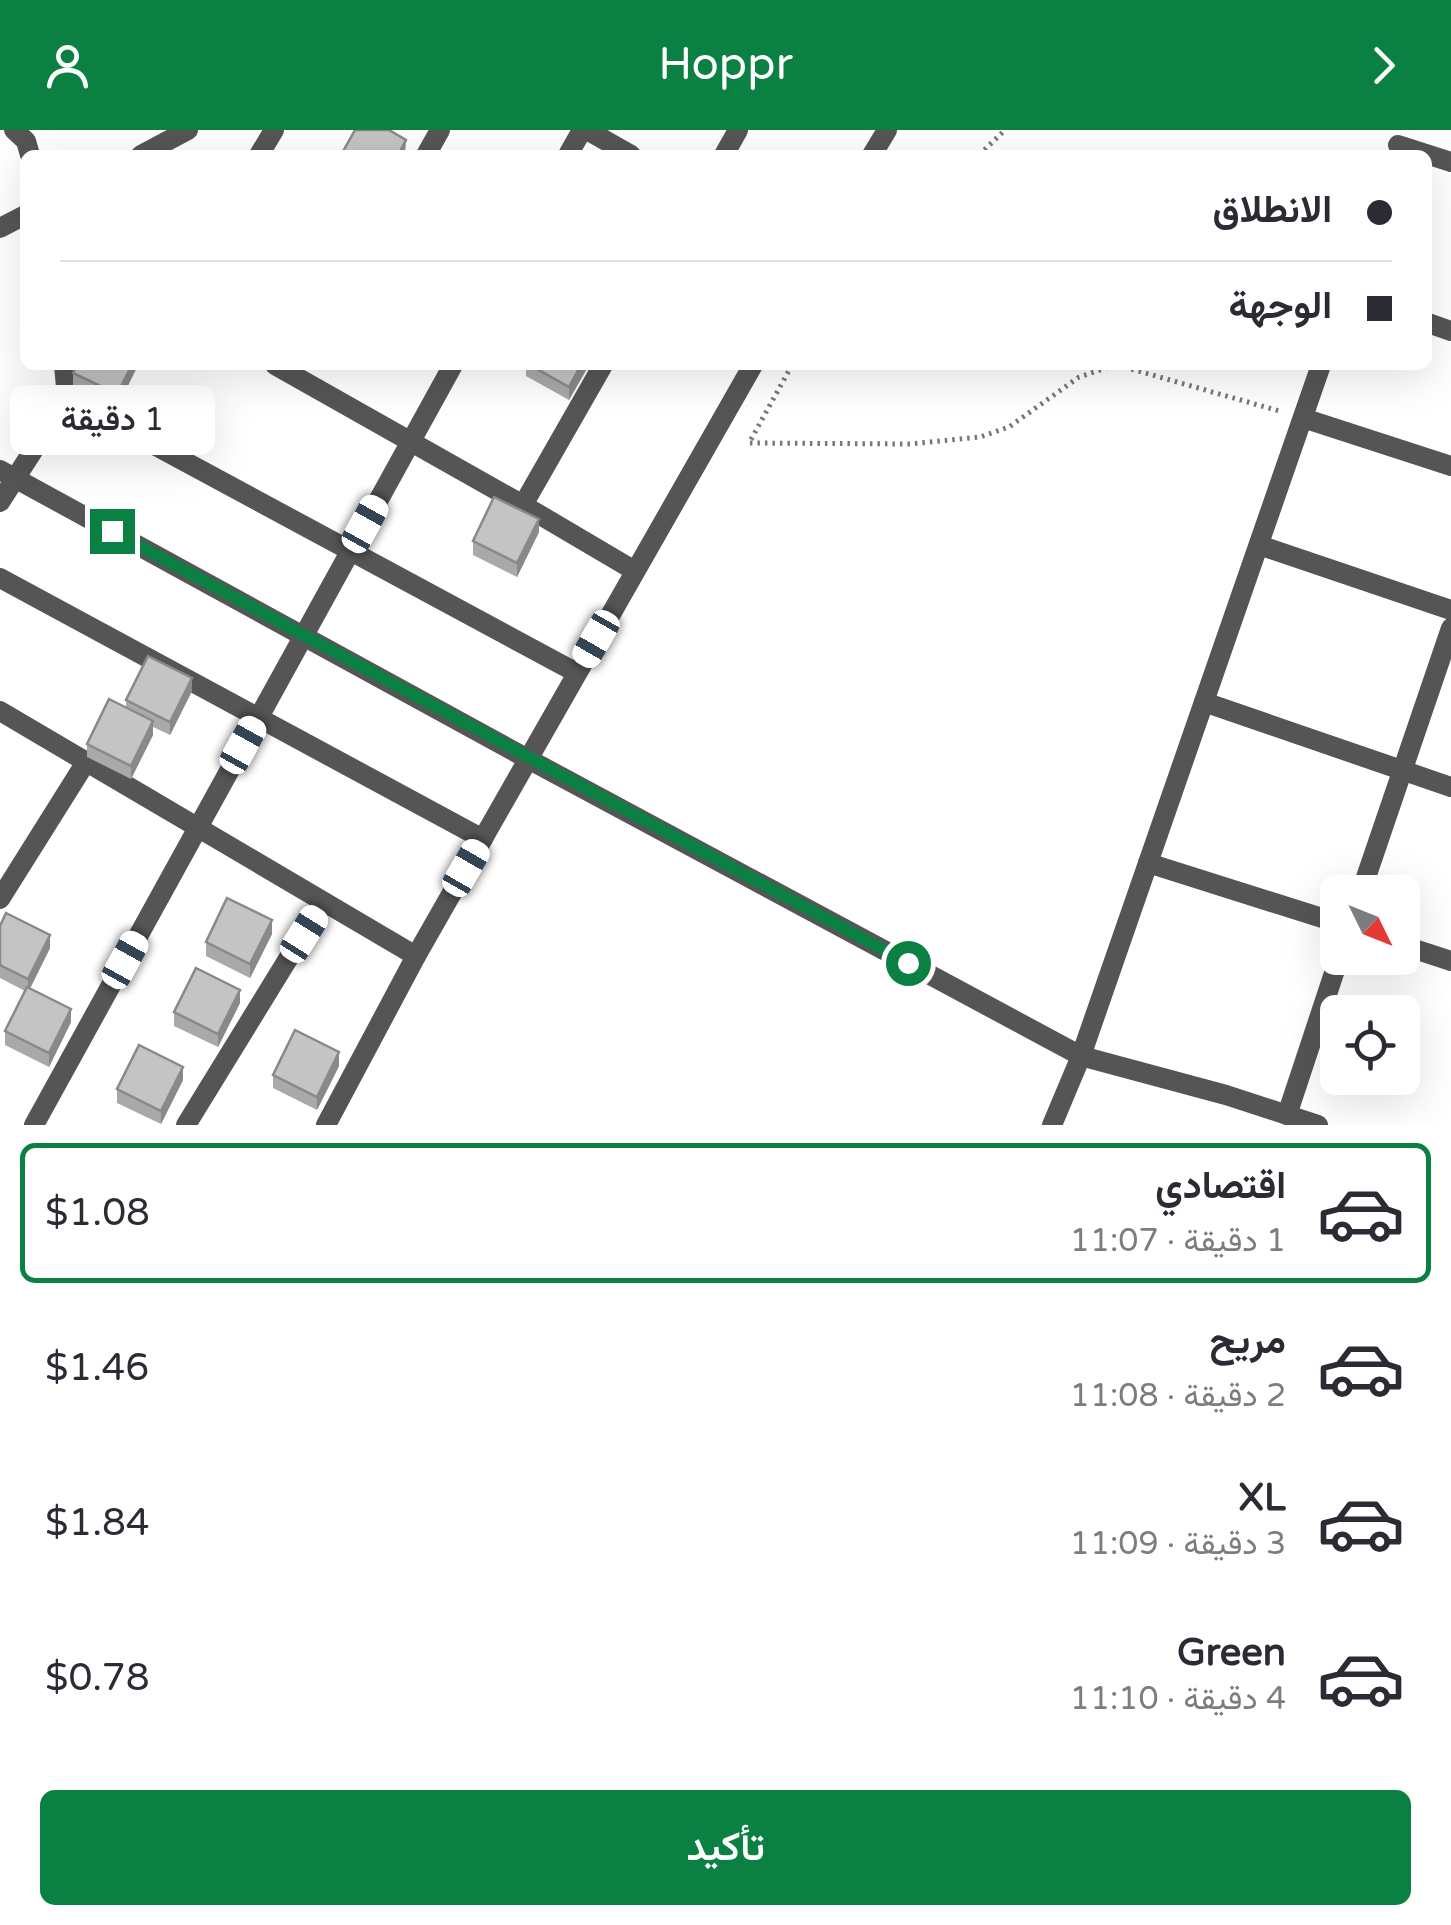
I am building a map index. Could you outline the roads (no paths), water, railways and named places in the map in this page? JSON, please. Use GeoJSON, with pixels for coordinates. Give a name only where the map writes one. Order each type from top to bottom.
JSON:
{"type":"FeatureCollection","features":[{"type":"Feature","properties":{"kind":"street"},"geometry":{"type":"LineString","coordinates":[[150,150],[188,130]]}},
{"type":"Feature","properties":{"kind":"street"},"geometry":{"type":"LineString","coordinates":[[584,130],[622,150]]}},
{"type":"Feature","properties":{"kind":"street"},"geometry":{"type":"LineString","coordinates":[[0,502],[8,474],[67,398],[64,370]]}},
{"type":"Feature","properties":{"kind":"street"},"geometry":{"type":"LineString","coordinates":[[34,1125],[449,370]]}},
{"type":"Feature","properties":{"kind":"street"},"geometry":{"type":"LineString","coordinates":[[523,505],[600,370]]}},
{"type":"Feature","properties":{"kind":"street"},"geometry":{"type":"LineString","coordinates":[[326,1125],[482,838],[749,370]]}},
{"type":"Feature","properties":{"kind":"street"},"geometry":{"type":"LineString","coordinates":[[1052,1125],[1081,1056],[1319,370]]}},
{"type":"Feature","properties":{"kind":"street"},"geometry":{"type":"LineString","coordinates":[[306,373],[410,442],[635,572]]}},
{"type":"Feature","properties":{"kind":"street"},"geometry":{"type":"LineString","coordinates":[[67,398],[577,673]]}},
{"type":"Feature","properties":{"kind":"street"},"geometry":{"type":"LineString","coordinates":[[1302,418],[1451,466]]}},
{"type":"Feature","properties":{"kind":"street"},"geometry":{"type":"LineString","coordinates":[[8,474],[528,760],[1081,1056],[1318,1125]]}},
{"type":"Feature","properties":{"kind":"street"},"geometry":{"type":"LineString","coordinates":[[1259,545],[1451,610]]}},
{"type":"Feature","properties":{"kind":"street"},"geometry":{"type":"LineString","coordinates":[[0,578],[482,838]]}},
{"type":"Feature","properties":{"kind":"street"},"geometry":{"type":"LineString","coordinates":[[1367,875],[1451,628]]}},
{"type":"Feature","properties":{"kind":"street"},"geometry":{"type":"LineString","coordinates":[[1204,702],[1451,786]]}},
{"type":"Feature","properties":{"kind":"street"},"geometry":{"type":"LineString","coordinates":[[0,711],[416,956]]}},
{"type":"Feature","properties":{"kind":"street"},"geometry":{"type":"LineString","coordinates":[[0,899],[86,762]]}},
{"type":"Feature","properties":{"kind":"street"},"geometry":{"type":"LineString","coordinates":[[1148,863],[1320,917]]}},
{"type":"Feature","properties":{"kind":"street"},"geometry":{"type":"LineString","coordinates":[[186,1125],[323,902]]}},
{"type":"Feature","properties":{"kind":"street"},"geometry":{"type":"LineString","coordinates":[[1420,951],[1451,961]]}},
{"type":"Feature","properties":{"kind":"street"},"geometry":{"type":"LineString","coordinates":[[1286,1114],[1333,975]]}}]}
